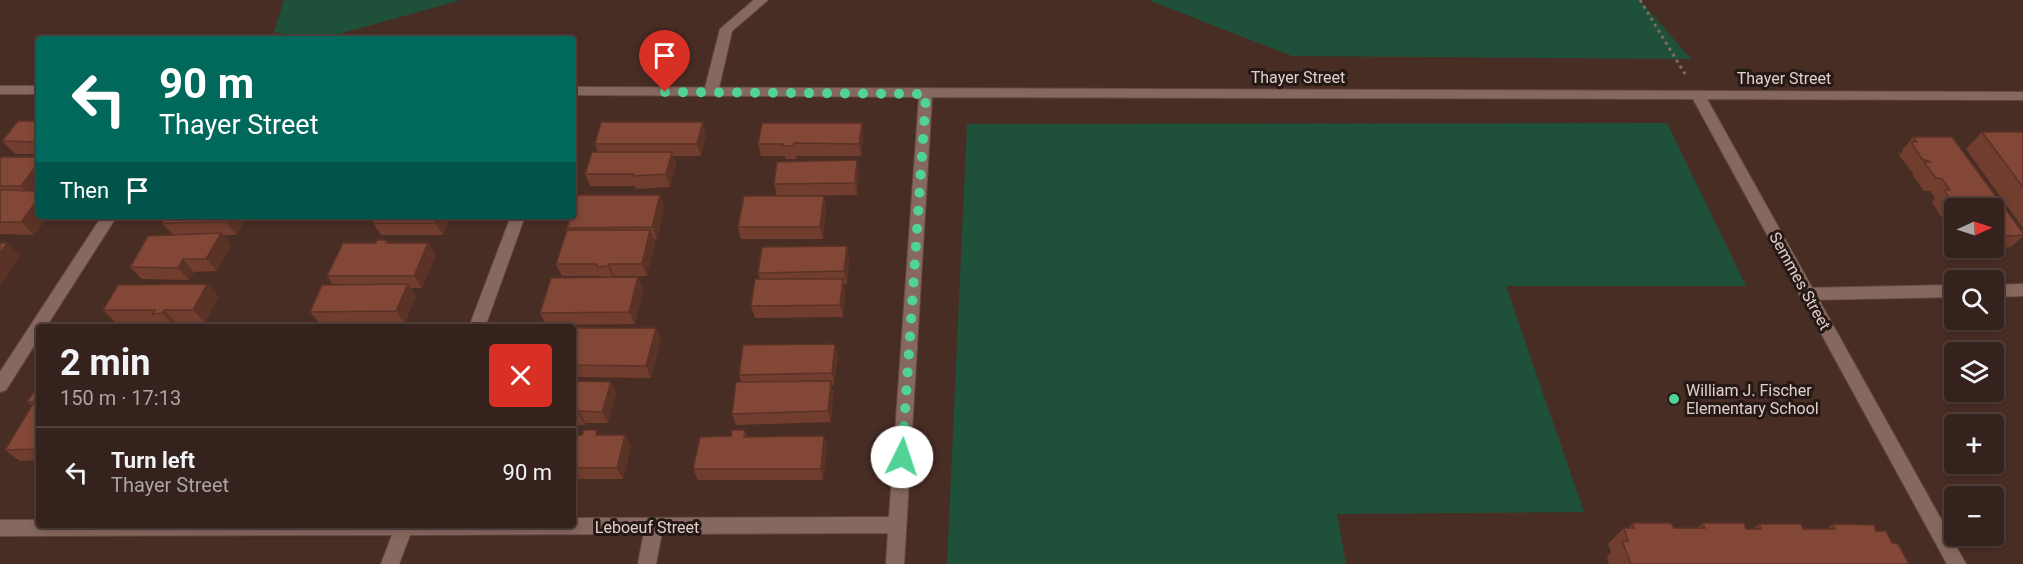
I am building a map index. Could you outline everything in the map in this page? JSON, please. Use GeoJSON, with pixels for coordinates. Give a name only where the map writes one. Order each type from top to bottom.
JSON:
{"type":"FeatureCollection","features":[{"type":"Feature","properties":{"kind":"street"},"geometry":{"type":"LineString","coordinates":[[711,92],[726,29],[762,0]]}},
{"type":"Feature","properties":{"kind":"street"},"geometry":{"type":"LineString","coordinates":[[0,90],[36,90]]}},
{"type":"Feature","properties":{"kind":"street","name":"Thayer Street"},"geometry":{"type":"LineString","coordinates":[[576,91],[2023,96]]}},
{"type":"Feature","properties":{"kind":"street"},"geometry":{"type":"LineString","coordinates":[[895,564],[926,94]]}},
{"type":"Feature","properties":{"kind":"street","name":"Semmes Street"},"geometry":{"type":"LineString","coordinates":[[1697,94],[1957,564]]}},
{"type":"Feature","properties":{"kind":"street"},"geometry":{"type":"LineString","coordinates":[[40,324],[108,219]]}},
{"type":"Feature","properties":{"kind":"street"},"geometry":{"type":"LineString","coordinates":[[478,324],[517,219]]}},
{"type":"Feature","properties":{"kind":"street"},"geometry":{"type":"LineString","coordinates":[[1807,294],[1944,291]]}},
{"type":"Feature","properties":{"kind":"street"},"geometry":{"type":"LineString","coordinates":[[2004,291],[2022,291]]}},
{"type":"Feature","properties":{"kind":"street"},"geometry":{"type":"LineString","coordinates":[[0,385],[36,330]]}},
{"type":"Feature","properties":{"kind":"street","name":"Leboeuf Street"},"geometry":{"type":"LineString","coordinates":[[576,527],[898,525]]}},
{"type":"Feature","properties":{"kind":"street"},"geometry":{"type":"LineString","coordinates":[[647,564],[654,527]]}},
{"type":"Feature","properties":{"kind":"street","name":"Leboeuf Street"},"geometry":{"type":"LineString","coordinates":[[0,528],[36,528]]}},
{"type":"Feature","properties":{"kind":"street"},"geometry":{"type":"LineString","coordinates":[[390,564],[404,528]]}},
{"type":"Feature","properties":{"kind":"path"},"geometry":{"type":"LineString","coordinates":[[1640,0],[1697,94]]}},
{"type":"Feature","properties":{"kind":"green space"},"geometry":{"type":"Polygon","coordinates":[[[284,0],[461,0],[332,36],[291,36],[274,32],[284,0]]]}},
{"type":"Feature","properties":{"kind":"green space"},"geometry":{"type":"Polygon","coordinates":[[[1148,0],[1640,0],[1691,59],[1292,56],[1148,0]]]}},
{"type":"Feature","properties":{"kind":"green space"},"geometry":{"type":"Polygon","coordinates":[[[1667,123],[1746,286],[1506,286],[1584,512],[1337,514],[1346,564],[947,564],[967,124],[1667,123]]]}},
{"type":"Feature","properties":{"kind":"building"},"geometry":{"type":"Polygon","coordinates":[[[18,121],[36,121],[36,142],[2,141],[18,121]]]}},
{"type":"Feature","properties":{"kind":"building"},"geometry":{"type":"Polygon","coordinates":[[[601,122],[703,122],[697,144],[595,144],[601,122]]]}},
{"type":"Feature","properties":{"kind":"building"},"geometry":{"type":"Polygon","coordinates":[[[762,123],[862,123],[859,144],[794,143],[794,146],[783,146],[783,144],[758,144],[762,123]]]}},
{"type":"Feature","properties":{"kind":"building"},"geometry":{"type":"Polygon","coordinates":[[[1982,132],[2023,132],[2023,187],[1982,132]]]}},
{"type":"Feature","properties":{"kind":"building"},"geometry":{"type":"Polygon","coordinates":[[[1913,137],[1952,137],[1997,198],[1949,198],[1944,190],[1950,190],[1942,179],[1936,178],[1924,162],[1931,162],[1922,159],[1911,142],[1917,142],[1913,137]]]}},
{"type":"Feature","properties":{"kind":"building"},"geometry":{"type":"Polygon","coordinates":[[[592,152],[672,152],[666,174],[631,176],[633,174],[585,174],[592,152]]]}},
{"type":"Feature","properties":{"kind":"building"},"geometry":{"type":"Polygon","coordinates":[[[0,157],[36,157],[36,166],[21,186],[0,186],[0,157]]]}},
{"type":"Feature","properties":{"kind":"building"},"geometry":{"type":"Polygon","coordinates":[[[857,160],[855,183],[774,184],[777,162],[857,160]]]}},
{"type":"Feature","properties":{"kind":"building"},"geometry":{"type":"Polygon","coordinates":[[[0,190],[36,191],[36,202],[21,222],[0,222],[0,190]]]}},
{"type":"Feature","properties":{"kind":"building"},"geometry":{"type":"Polygon","coordinates":[[[578,195],[660,195],[652,227],[567,228],[570,219],[576,219],[578,195]]]}},
{"type":"Feature","properties":{"kind":"building"},"geometry":{"type":"Polygon","coordinates":[[[744,196],[824,196],[820,227],[738,227],[744,196]]]}},
{"type":"Feature","properties":{"kind":"building"},"geometry":{"type":"Polygon","coordinates":[[[2004,207],[2023,233],[2023,235],[2004,236],[2004,207]]]}},
{"type":"Feature","properties":{"kind":"building"},"geometry":{"type":"Polygon","coordinates":[[[164,219],[228,219],[226,222],[162,223],[164,219]]]}},
{"type":"Feature","properties":{"kind":"building"},"geometry":{"type":"Polygon","coordinates":[[[375,219],[437,219],[435,223],[373,223],[375,219]]]}},
{"type":"Feature","properties":{"kind":"building"},"geometry":{"type":"Polygon","coordinates":[[[567,230],[650,230],[642,264],[609,264],[597,267],[597,264],[556,264],[567,230]]]}},
{"type":"Feature","properties":{"kind":"building"},"geometry":{"type":"Polygon","coordinates":[[[221,233],[206,259],[183,259],[178,268],[130,267],[148,236],[221,233]]]}},
{"type":"Feature","properties":{"kind":"building"},"geometry":{"type":"Polygon","coordinates":[[[377,240],[387,240],[386,243],[428,243],[414,276],[327,276],[343,243],[376,243],[377,240]]]}},
{"type":"Feature","properties":{"kind":"building"},"geometry":{"type":"Polygon","coordinates":[[[0,243],[7,243],[0,254],[0,243]]]}},
{"type":"Feature","properties":{"kind":"building"},"geometry":{"type":"Polygon","coordinates":[[[847,246],[844,271],[758,273],[762,247],[847,246]]]}},
{"type":"Feature","properties":{"kind":"building"},"geometry":{"type":"Polygon","coordinates":[[[638,277],[629,312],[540,313],[551,278],[638,277]]]}},
{"type":"Feature","properties":{"kind":"building"},"geometry":{"type":"Polygon","coordinates":[[[755,279],[843,279],[840,305],[751,306],[755,279]]]}},
{"type":"Feature","properties":{"kind":"building"},"geometry":{"type":"Polygon","coordinates":[[[207,284],[193,310],[164,310],[162,313],[152,314],[155,310],[103,310],[118,285],[207,284]]]}},
{"type":"Feature","properties":{"kind":"building"},"geometry":{"type":"Polygon","coordinates":[[[408,284],[396,311],[310,312],[322,285],[408,284]]]}},
{"type":"Feature","properties":{"kind":"building"},"geometry":{"type":"Polygon","coordinates":[[[576,328],[656,328],[646,366],[576,365],[576,328]]]}},
{"type":"Feature","properties":{"kind":"building"},"geometry":{"type":"Polygon","coordinates":[[[835,344],[832,373],[739,375],[743,345],[835,344]]]}},
{"type":"Feature","properties":{"kind":"building"},"geometry":{"type":"Polygon","coordinates":[[[576,381],[611,382],[602,412],[579,411],[579,414],[576,414],[576,381]]]}},
{"type":"Feature","properties":{"kind":"building"},"geometry":{"type":"Polygon","coordinates":[[[831,381],[828,411],[732,414],[736,382],[831,381]]]}},
{"type":"Feature","properties":{"kind":"building"},"geometry":{"type":"Polygon","coordinates":[[[36,391],[36,449],[5,450],[34,402],[27,402],[36,391]]]}},
{"type":"Feature","properties":{"kind":"building"},"geometry":{"type":"Polygon","coordinates":[[[584,430],[597,430],[596,435],[625,435],[617,468],[576,468],[576,435],[582,435],[584,430]]]}},
{"type":"Feature","properties":{"kind":"building"},"geometry":{"type":"Polygon","coordinates":[[[732,430],[745,430],[744,437],[824,436],[821,469],[693,469],[700,437],[731,436],[732,430]]]}},
{"type":"Feature","properties":{"kind":"building"},"geometry":{"type":"Polygon","coordinates":[[[1633,523],[1671,523],[1674,528],[1705,528],[1703,523],[1744,523],[1746,529],[1761,529],[1759,524],[1801,524],[1803,529],[1835,529],[1833,524],[1874,525],[1876,531],[1886,531],[1892,543],[1898,544],[1909,564],[1631,564],[1622,541],[1628,541],[1624,528],[1634,528],[1633,523]]]}},
{"type":"Feature","properties":{"kind":"place","name":"William J. Fischer Elementary School"},"geometry":{"type":"Point","coordinates":[1674,399]}},
{"type":"Feature","properties":{"kind":"route"},"geometry":{"type":"LineString","coordinates":[[665,92],[926,94],[902,457]]}}]}
